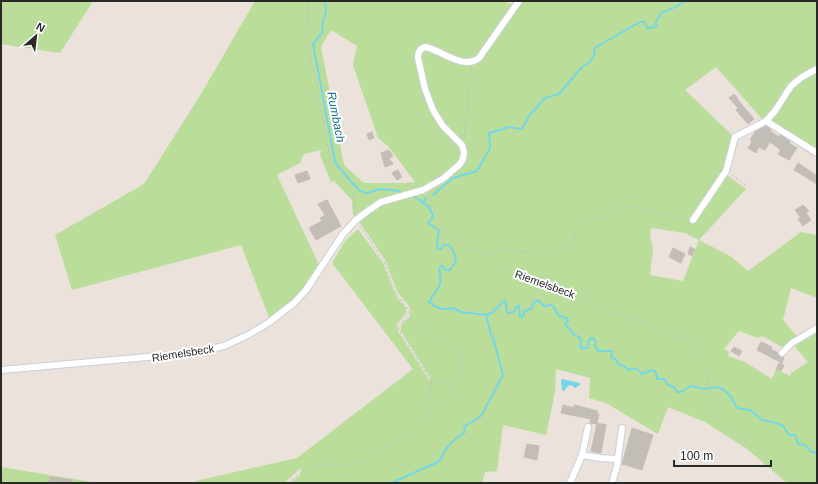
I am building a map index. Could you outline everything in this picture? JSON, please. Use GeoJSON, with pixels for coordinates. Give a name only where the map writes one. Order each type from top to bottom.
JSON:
{"type":"FeatureCollection","features":[{"type":"Feature","properties":{"kind":"street"},"geometry":{"type":"LineString","coordinates":[[463,149],[443,126],[428,99],[418,54],[420,50],[426,47],[454,58],[472,62],[479,58],[519,1]]}},
{"type":"Feature","properties":{"kind":"street"},"geometry":{"type":"LineString","coordinates":[[693,220],[726,171],[735,137],[766,121],[791,86],[802,77],[817,69]]}},
{"type":"Feature","properties":{"kind":"street"},"geometry":{"type":"LineString","coordinates":[[766,121],[817,154]]}},
{"type":"Feature","properties":{"kind":"street","name":"Riemelsbeck"},"geometry":{"type":"LineString","coordinates":[[1,370],[193,353],[224,346],[248,336],[294,303],[306,290],[343,234],[356,220],[381,202],[423,190],[444,178],[456,169],[463,159],[463,149]]}},
{"type":"Feature","properties":{"kind":"street"},"geometry":{"type":"LineString","coordinates":[[782,353],[792,343],[817,328]]}},
{"type":"Feature","properties":{"kind":"street"},"geometry":{"type":"LineString","coordinates":[[570,483],[582,455],[588,427]]}},
{"type":"Feature","properties":{"kind":"street"},"geometry":{"type":"LineString","coordinates":[[612,483],[617,466],[622,428]]}},
{"type":"Feature","properties":{"kind":"street"},"geometry":{"type":"LineString","coordinates":[[582,455],[618,459]]}},
{"type":"Feature","properties":{"kind":"path"},"geometry":{"type":"LineString","coordinates":[[308,1],[306,42],[315,77],[333,168],[352,192],[356,220],[384,262],[397,295],[408,310],[408,315],[413,322],[453,345],[464,356],[460,374],[449,385]]}},
{"type":"Feature","properties":{"kind":"path"},"geometry":{"type":"LineString","coordinates":[[412,108],[423,117],[438,136],[453,148],[463,149],[472,62]]}},
{"type":"Feature","properties":{"kind":"path"},"geometry":{"type":"LineString","coordinates":[[726,171],[748,187]]}},
{"type":"Feature","properties":{"kind":"path","name":"Riemelsbeck"},"geometry":{"type":"LineString","coordinates":[[423,190],[428,195],[447,232],[452,238],[468,247],[491,255],[510,271],[567,290],[604,309],[696,342],[706,368],[718,422],[723,427],[756,448],[787,477],[796,483]]}},
{"type":"Feature","properties":{"kind":"path"},"geometry":{"type":"LineString","coordinates":[[491,255],[499,250],[533,253],[565,250],[571,247],[575,241],[574,234],[577,226],[582,220],[587,218],[601,218],[620,206],[645,208],[662,215],[693,220]]}},
{"type":"Feature","properties":{"kind":"path"},"geometry":{"type":"LineString","coordinates":[[408,315],[398,326],[399,330],[431,381],[431,389],[425,417]]}},
{"type":"Feature","properties":{"kind":"path"},"geometry":{"type":"LineString","coordinates":[[288,483],[306,469],[319,465],[350,465],[367,461],[376,452],[402,439],[416,429],[425,417],[448,400],[452,390],[449,385],[440,381],[431,381]]}},
{"type":"Feature","properties":{"kind":"green space"},"geometry":{"type":"Polygon","coordinates":[[[1,1],[93,1],[60,53],[1,44],[1,1]]]}},
{"type":"Feature","properties":{"kind":"green space"},"geometry":{"type":"Polygon","coordinates":[[[255,1],[502,1],[517,6],[521,1],[817,1],[817,151],[763,120],[716,67],[685,90],[732,135],[723,172],[746,189],[699,240],[730,256],[748,271],[801,232],[817,235],[817,298],[791,288],[783,320],[798,337],[782,347],[762,336],[758,338],[739,331],[724,349],[729,352],[728,356],[745,362],[772,379],[776,369],[790,376],[791,373],[808,362],[793,344],[817,330],[817,483],[787,483],[747,449],[705,422],[668,407],[658,434],[606,403],[589,398],[590,378],[556,369],[555,392],[546,435],[503,425],[497,471],[485,472],[482,483],[290,483],[301,474],[301,468],[284,483],[195,483],[196,481],[297,458],[413,369],[332,263],[345,241],[358,229],[383,263],[396,296],[406,308],[406,314],[397,324],[398,331],[429,380],[431,379],[401,331],[402,324],[410,317],[409,306],[398,293],[385,260],[353,215],[352,200],[334,181],[331,182],[320,155],[321,150],[304,154],[300,163],[277,175],[319,265],[305,288],[270,320],[241,245],[72,290],[55,235],[144,184],[201,94],[255,1]],[[331,30],[321,47],[344,165],[364,183],[415,182],[388,146],[378,138],[353,65],[357,46],[331,30]],[[651,228],[650,235],[653,249],[650,275],[683,281],[699,240],[685,233],[651,228]]]}},
{"type":"Feature","properties":{"kind":"green space"},"geometry":{"type":"Polygon","coordinates":[[[1,467],[98,483],[1,483],[1,467]]]}},
{"type":"Feature","properties":{"kind":"water"},"geometry":{"type":"Polygon","coordinates":[[[562,379],[580,383],[580,385],[575,388],[571,385],[568,386],[564,391],[562,390],[562,379]]]}},
{"type":"Feature","properties":{"kind":"building"},"geometry":{"type":"Polygon","coordinates":[[[734,94],[754,119],[748,124],[736,110],[738,108],[729,98],[734,94]]]}},
{"type":"Feature","properties":{"kind":"building"},"geometry":{"type":"Polygon","coordinates":[[[766,126],[771,129],[770,131],[779,137],[780,135],[790,141],[789,143],[797,148],[789,160],[778,154],[781,150],[770,142],[765,150],[759,147],[756,153],[748,148],[752,142],[750,140],[755,132],[766,126]]]}},
{"type":"Feature","properties":{"kind":"building"},"geometry":{"type":"Polygon","coordinates":[[[372,132],[374,138],[369,140],[367,134],[372,132]]]}},
{"type":"Feature","properties":{"kind":"building"},"geometry":{"type":"Polygon","coordinates":[[[389,150],[393,156],[389,158],[393,164],[385,167],[381,153],[389,150]]]}},
{"type":"Feature","properties":{"kind":"building"},"geometry":{"type":"Polygon","coordinates":[[[798,163],[817,176],[817,184],[794,170],[798,163]]]}},
{"type":"Feature","properties":{"kind":"building"},"geometry":{"type":"Polygon","coordinates":[[[398,170],[402,177],[397,180],[392,173],[398,170]]]}},
{"type":"Feature","properties":{"kind":"building"},"geometry":{"type":"Polygon","coordinates":[[[307,171],[310,179],[298,183],[295,175],[307,171]]]}},
{"type":"Feature","properties":{"kind":"building"},"geometry":{"type":"Polygon","coordinates":[[[327,200],[341,226],[316,240],[309,228],[322,221],[320,218],[325,215],[318,204],[327,200]]]}},
{"type":"Feature","properties":{"kind":"building"},"geometry":{"type":"Polygon","coordinates":[[[803,205],[809,211],[806,213],[811,220],[803,226],[798,219],[801,218],[795,210],[803,205]]]}},
{"type":"Feature","properties":{"kind":"building"},"geometry":{"type":"Polygon","coordinates":[[[690,247],[695,249],[692,256],[688,254],[690,247]]]}},
{"type":"Feature","properties":{"kind":"building"},"geometry":{"type":"Polygon","coordinates":[[[673,248],[685,254],[681,263],[669,257],[673,248]]]}},
{"type":"Feature","properties":{"kind":"building"},"geometry":{"type":"Polygon","coordinates":[[[761,342],[772,347],[771,349],[778,353],[779,356],[784,358],[782,363],[757,350],[761,342]]]}},
{"type":"Feature","properties":{"kind":"building"},"geometry":{"type":"Polygon","coordinates":[[[734,347],[742,351],[739,356],[731,351],[734,347]]]}},
{"type":"Feature","properties":{"kind":"building"},"geometry":{"type":"Polygon","coordinates":[[[779,363],[784,365],[781,371],[776,369],[779,363]]]}},
{"type":"Feature","properties":{"kind":"building"},"geometry":{"type":"Polygon","coordinates":[[[563,405],[574,408],[574,405],[598,411],[597,414],[599,414],[597,423],[606,425],[601,453],[591,451],[597,424],[590,423],[591,419],[561,413],[563,405]]]}},
{"type":"Feature","properties":{"kind":"building"},"geometry":{"type":"Polygon","coordinates":[[[632,428],[653,435],[642,470],[622,464],[632,428]]]}},
{"type":"Feature","properties":{"kind":"building"},"geometry":{"type":"Polygon","coordinates":[[[527,444],[539,446],[537,460],[524,457],[527,444]]]}},
{"type":"Feature","properties":{"kind":"building"},"geometry":{"type":"Polygon","coordinates":[[[50,477],[72,480],[71,483],[49,483],[50,477]]]}},
{"type":"Feature","properties":{"kind":"waterway","name":"Rumbach"},"geometry":{"type":"LineString","coordinates":[[325,1],[326,11],[322,33],[313,44],[335,161],[339,168],[360,191],[367,193],[380,189],[400,191]]}},
{"type":"Feature","properties":{"kind":"waterway"},"geometry":{"type":"LineString","coordinates":[[433,195],[453,178],[477,171],[490,148],[489,133],[509,127],[522,129],[529,116],[545,98],[559,94],[581,68],[590,62],[595,54],[594,49],[640,22],[645,22],[647,28],[656,27],[656,22],[662,12],[674,8],[685,1]]}},
{"type":"Feature","properties":{"kind":"waterway","name":"Rumbach"},"geometry":{"type":"LineString","coordinates":[[414,196],[429,207],[433,216],[428,223],[439,230],[437,244],[438,248],[441,249],[444,245],[449,245],[454,252],[456,261],[450,270],[446,270],[442,266],[440,267],[440,283],[429,302],[434,306],[443,309],[452,308],[462,312],[486,315],[493,312],[504,301],[506,302],[507,313],[514,312],[517,306],[519,306],[520,316],[522,317],[525,311],[532,308],[533,303],[538,300],[544,306],[551,305],[555,308],[559,315],[567,318],[568,320],[565,323],[574,335],[579,337],[581,341],[580,346],[582,349],[589,347],[588,342],[591,338],[593,338],[596,342],[595,347],[599,351],[612,351],[611,357],[615,359],[619,365],[624,366],[628,370],[639,370],[642,374],[652,370],[656,372],[657,379],[664,379],[668,385],[674,387],[677,392],[681,392],[691,386],[704,389],[717,387],[723,389],[731,397],[737,408],[750,410],[762,420],[777,423],[783,426],[789,435],[795,435],[798,444],[806,445],[810,451],[817,453]]}},
{"type":"Feature","properties":{"kind":"waterway","name":"Rumbach"},"geometry":{"type":"LineString","coordinates":[[423,203],[426,198]]}},
{"type":"Feature","properties":{"kind":"waterway"},"geometry":{"type":"LineString","coordinates":[[391,483],[438,462],[451,444],[465,432],[464,427],[481,416],[503,375],[486,315]]}}]}
